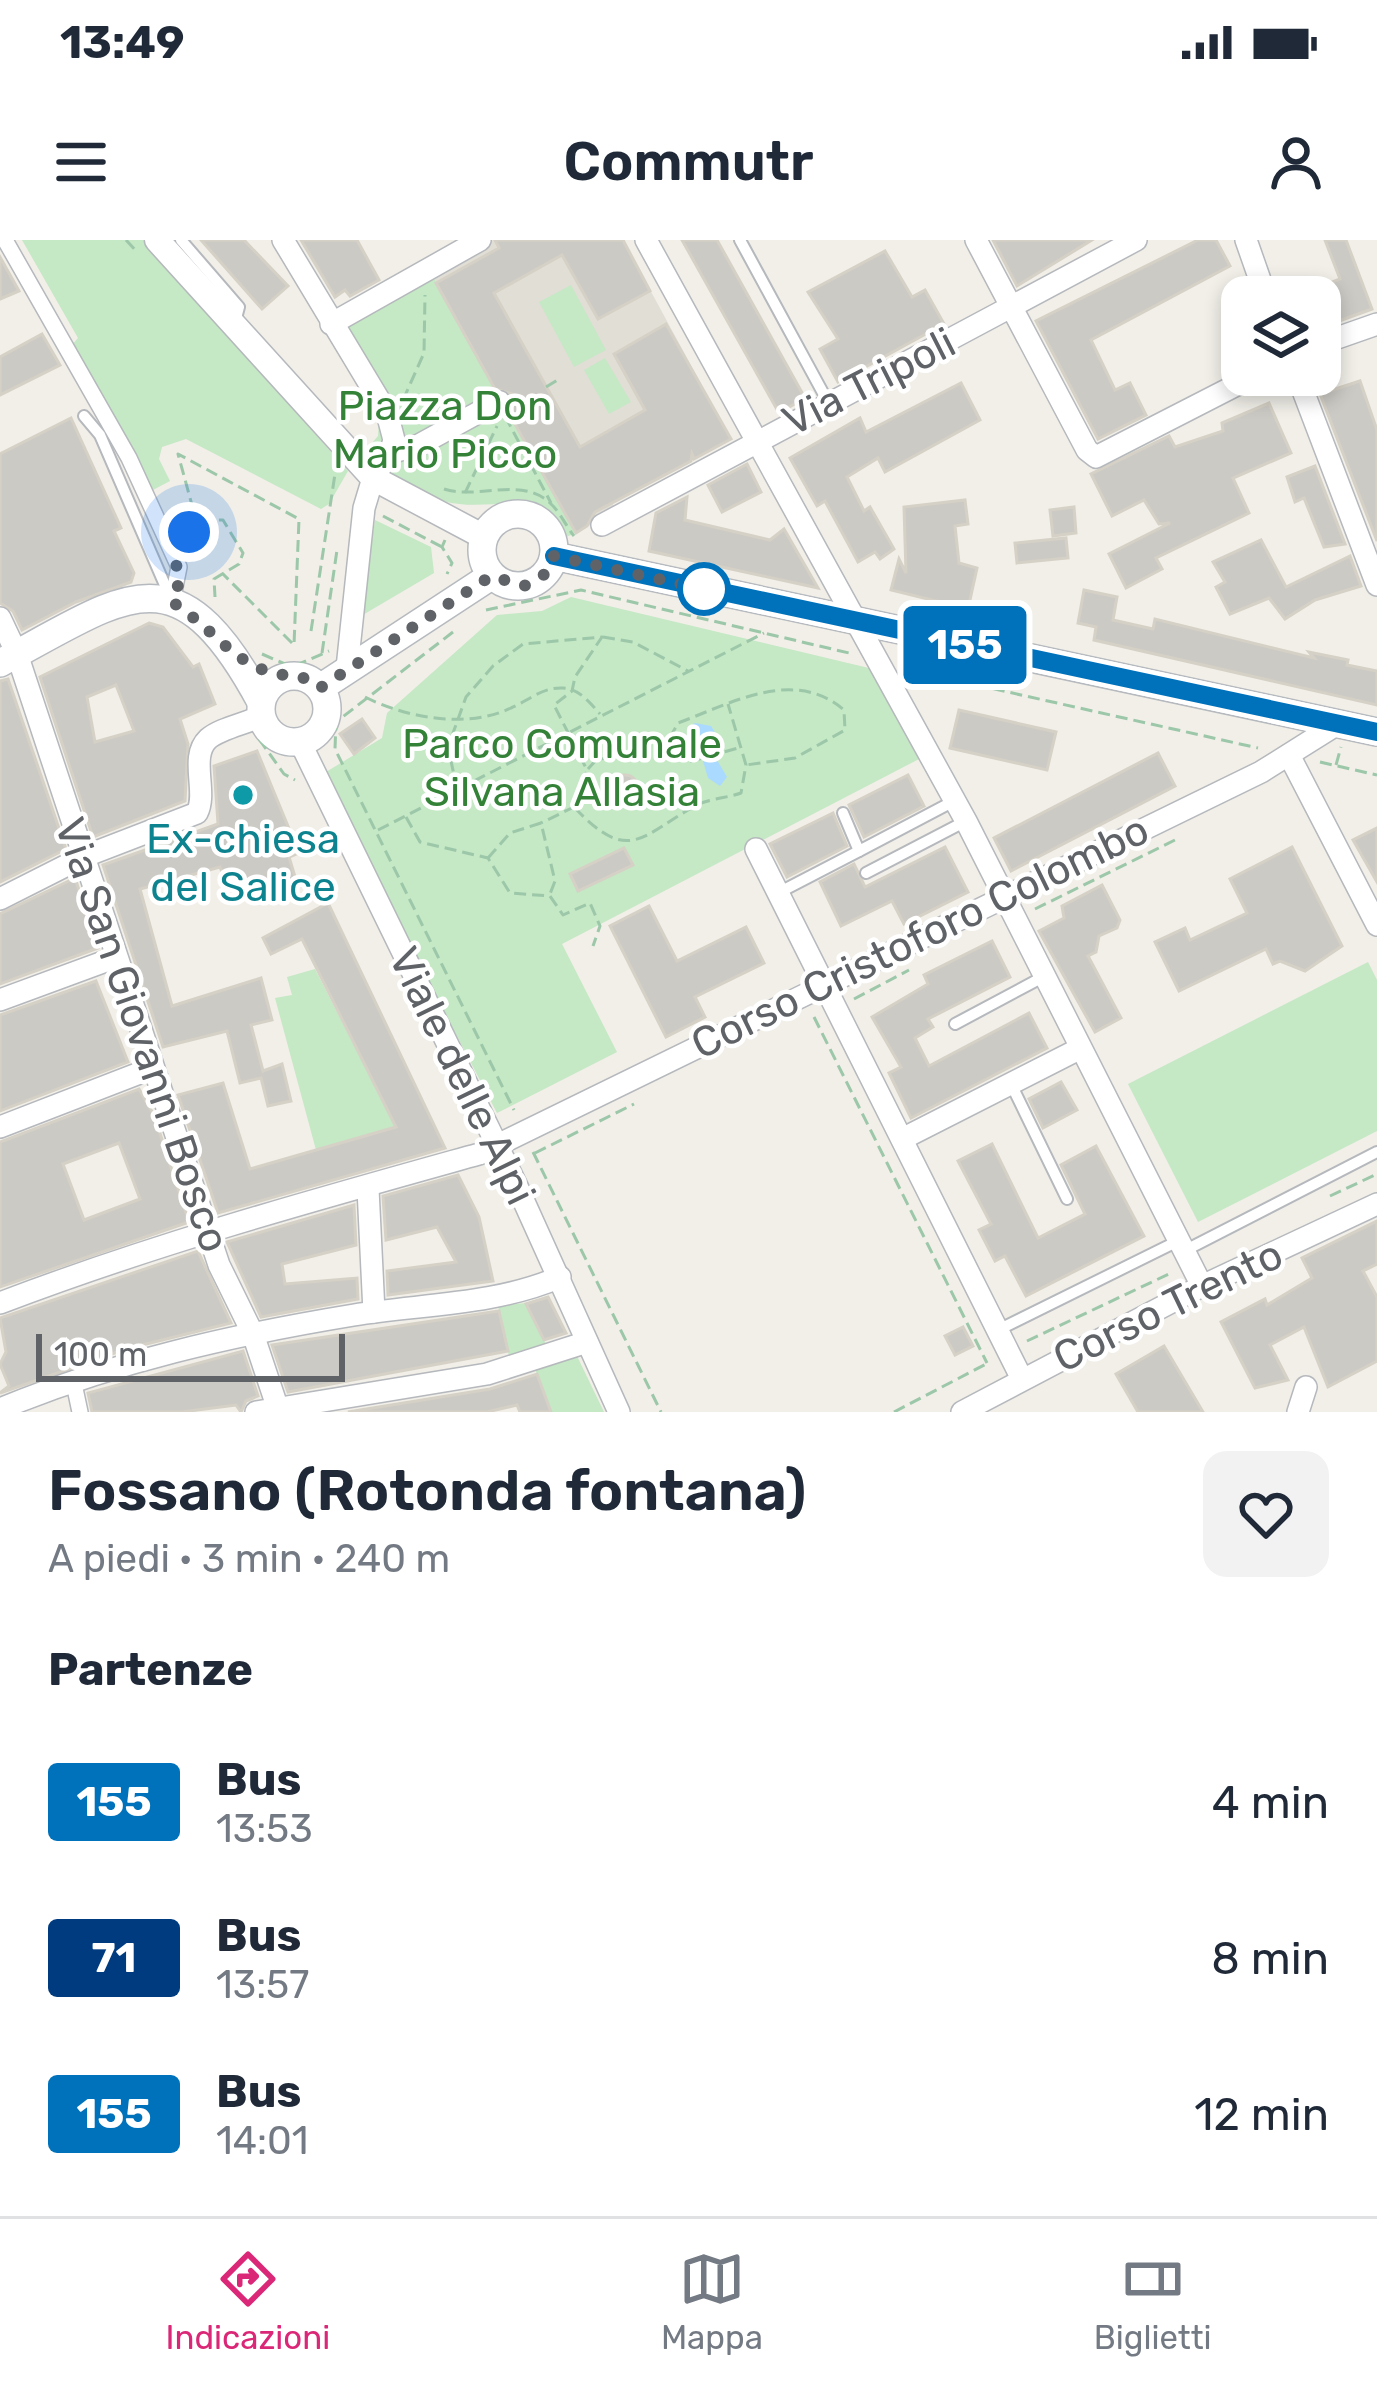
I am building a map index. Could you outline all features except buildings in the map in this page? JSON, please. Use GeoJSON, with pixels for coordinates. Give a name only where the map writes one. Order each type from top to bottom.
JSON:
{"type":"FeatureCollection","features":[{"type":"Feature","properties":{"kind":"main road"},"geometry":{"type":"LineString","coordinates":[[8,659],[121,600],[176,594],[243,650],[280,739],[299,742],[325,721],[320,688],[348,655],[491,576],[524,586],[545,574],[554,556],[548,531],[531,517],[508,515],[484,537],[482,556],[491,576]]}},
{"type":"Feature","properties":{"kind":"main road"},"geometry":{"type":"LineString","coordinates":[[554,556],[1377,732]]}},
{"type":"Feature","properties":{"kind":"main road"},"geometry":{"type":"LineString","coordinates":[[266,699],[300,676],[320,688]]}},
{"type":"Feature","properties":{"kind":"street"},"geometry":{"type":"LineString","coordinates":[[5,240],[129,458],[179,567],[176,594]]}},
{"type":"Feature","properties":{"kind":"street"},"geometry":{"type":"LineString","coordinates":[[283,240],[387,413],[394,440],[373,478],[364,508],[348,655]]}},
{"type":"Feature","properties":{"kind":"street"},"geometry":{"type":"LineString","coordinates":[[331,323],[480,240]]}},
{"type":"Feature","properties":{"kind":"street"},"geometry":{"type":"LineString","coordinates":[[646,240],[960,811],[1202,1286]]}},
{"type":"Feature","properties":{"kind":"street"},"geometry":{"type":"LineString","coordinates":[[976,240],[1087,450],[1096,457],[1221,393]]}},
{"type":"Feature","properties":{"kind":"street","name":"Via Tripoli"},"geometry":{"type":"LineString","coordinates":[[602,525],[1136,240]]}},
{"type":"Feature","properties":{"kind":"street"},"geometry":{"type":"LineString","coordinates":[[1246,240],[1259,276]]}},
{"type":"Feature","properties":{"kind":"street"},"geometry":{"type":"LineString","coordinates":[[150,249],[234,325],[373,478],[484,537]]}},
{"type":"Feature","properties":{"kind":"street"},"geometry":{"type":"LineString","coordinates":[[1341,337],[1377,324]]}},
{"type":"Feature","properties":{"kind":"street"},"geometry":{"type":"LineString","coordinates":[[1305,396],[1377,585]]}},
{"type":"Feature","properties":{"kind":"street"},"geometry":{"type":"LineString","coordinates":[[390,453],[419,445],[491,405]]}},
{"type":"Feature","properties":{"kind":"street","name":"Via San Giovanni Bosco"},"geometry":{"type":"LineString","coordinates":[[0,619],[8,659],[82,857],[150,1069],[207,1228],[253,1334],[271,1411]]}},
{"type":"Feature","properties":{"kind":"street"},"geometry":{"type":"LineString","coordinates":[[0,899],[82,857],[197,813],[203,802],[201,748],[210,736],[266,699]]}},
{"type":"Feature","properties":{"kind":"street","name":"Corso Cristoforo Colombo"},"geometry":{"type":"LineString","coordinates":[[0,1303],[207,1228],[368,1189],[497,1145],[1289,754],[1340,723]]}},
{"type":"Feature","properties":{"kind":"street","name":"Viale delle Alpi"},"geometry":{"type":"LineString","coordinates":[[299,742],[497,1145],[620,1412]]}},
{"type":"Feature","properties":{"kind":"street"},"geometry":{"type":"LineString","coordinates":[[1289,754],[1377,926]]}},
{"type":"Feature","properties":{"kind":"street"},"geometry":{"type":"LineString","coordinates":[[756,849],[1022,1379]]}},
{"type":"Feature","properties":{"kind":"street"},"geometry":{"type":"LineString","coordinates":[[0,1000],[114,958]]}},
{"type":"Feature","properties":{"kind":"street"},"geometry":{"type":"LineString","coordinates":[[902,1139],[1079,1049]]}},
{"type":"Feature","properties":{"kind":"street"},"geometry":{"type":"LineString","coordinates":[[0,1127],[150,1069]]}},
{"type":"Feature","properties":{"kind":"street"},"geometry":{"type":"LineString","coordinates":[[368,1189],[374,1312]]}},
{"type":"Feature","properties":{"kind":"street","name":"Corso Trento"},"geometry":{"type":"LineString","coordinates":[[962,1412],[1202,1286],[1377,1204]]}},
{"type":"Feature","properties":{"kind":"street"},"geometry":{"type":"LineString","coordinates":[[0,1409],[73,1379],[253,1334],[374,1312],[517,1295],[560,1277]]}},
{"type":"Feature","properties":{"kind":"street"},"geometry":{"type":"LineString","coordinates":[[271,1411],[487,1374],[587,1342]]}},
{"type":"Feature","properties":{"kind":"street"},"geometry":{"type":"LineString","coordinates":[[73,1379],[80,1412]]}},
{"type":"Feature","properties":{"kind":"street"},"geometry":{"type":"LineString","coordinates":[[1298,1412],[1306,1388]]}},
{"type":"Feature","properties":{"kind":"lane"},"geometry":{"type":"LineString","coordinates":[[181,240],[239,307],[234,325]]}},
{"type":"Feature","properties":{"kind":"lane"},"geometry":{"type":"LineString","coordinates":[[740,240],[829,402]]}},
{"type":"Feature","properties":{"kind":"lane"},"geometry":{"type":"LineString","coordinates":[[84,416],[100,435],[176,594]]}},
{"type":"Feature","properties":{"kind":"lane"},"geometry":{"type":"LineString","coordinates":[[778,893],[859,850],[960,811]]}},
{"type":"Feature","properties":{"kind":"lane"},"geometry":{"type":"LineString","coordinates":[[866,873],[960,811]]}},
{"type":"Feature","properties":{"kind":"lane"},"geometry":{"type":"LineString","coordinates":[[843,813],[859,850]]}},
{"type":"Feature","properties":{"kind":"lane"},"geometry":{"type":"LineString","coordinates":[[955,1024],[1042,976]]}},
{"type":"Feature","properties":{"kind":"lane"},"geometry":{"type":"LineString","coordinates":[[1011,1084],[1067,1199]]}},
{"type":"Feature","properties":{"kind":"lane"},"geometry":{"type":"LineString","coordinates":[[1003,1339],[1377,1152]]}},
{"type":"Feature","properties":{"kind":"path"},"geometry":{"type":"LineString","coordinates":[[126,240],[150,249]]}},
{"type":"Feature","properties":{"kind":"path"},"geometry":{"type":"LineString","coordinates":[[387,413],[400,407],[424,353],[426,269]]}},
{"type":"Feature","properties":{"kind":"path"},"geometry":{"type":"LineString","coordinates":[[546,387],[561,379]]}},
{"type":"Feature","properties":{"kind":"path"},"geometry":{"type":"LineString","coordinates":[[198,527],[178,454],[299,519],[294,645],[223,574]]}},
{"type":"Feature","properties":{"kind":"path"},"geometry":{"type":"LineString","coordinates":[[311,631],[335,471]]}},
{"type":"Feature","properties":{"kind":"path"},"geometry":{"type":"LineString","coordinates":[[170,550],[217,518],[229,525],[242,560],[212,584],[214,599],[203,604],[176,594]]}},
{"type":"Feature","properties":{"kind":"path"},"geometry":{"type":"LineString","coordinates":[[476,615],[497,605],[581,590],[878,663],[1377,775]]}},
{"type":"Feature","properties":{"kind":"path"},"geometry":{"type":"LineString","coordinates":[[458,628],[336,722],[335,749],[661,1412]]}},
{"type":"Feature","properties":{"kind":"path"},"geometry":{"type":"LineString","coordinates":[[376,831],[764,633]]}},
{"type":"Feature","properties":{"kind":"path"},"geometry":{"type":"LineString","coordinates":[[457,789],[448,747],[466,697],[523,644],[602,637],[633,642],[688,671]]}},
{"type":"Feature","properties":{"kind":"path"},"geometry":{"type":"LineString","coordinates":[[587,770],[554,705],[572,691],[575,677],[602,637]]}},
{"type":"Feature","properties":{"kind":"path"},"geometry":{"type":"LineString","coordinates":[[243,650],[292,667],[348,655]]}},
{"type":"Feature","properties":{"kind":"path"},"geometry":{"type":"LineString","coordinates":[[661,754],[678,723],[781,687],[823,692],[844,710],[844,730],[795,758],[746,765]]}},
{"type":"Feature","properties":{"kind":"path"},"geometry":{"type":"LineString","coordinates":[[364,697],[390,710],[460,719],[508,710],[537,693],[572,691],[601,716]]}},
{"type":"Feature","properties":{"kind":"path"},"geometry":{"type":"LineString","coordinates":[[574,807],[610,839],[652,837],[697,804],[741,793],[746,765],[728,704]]}},
{"type":"Feature","properties":{"kind":"path"},"geometry":{"type":"LineString","coordinates":[[488,858],[510,833],[574,807],[587,770],[597,759],[661,754],[680,762],[739,748]]}},
{"type":"Feature","properties":{"kind":"path"},"geometry":{"type":"LineString","coordinates":[[1300,777],[1321,762]]}},
{"type":"Feature","properties":{"kind":"path"},"geometry":{"type":"LineString","coordinates":[[405,816],[420,842],[488,858],[510,893],[550,896]]}},
{"type":"Feature","properties":{"kind":"path"},"geometry":{"type":"LineString","coordinates":[[541,823],[555,880],[550,896]]}},
{"type":"Feature","properties":{"kind":"path"},"geometry":{"type":"LineString","coordinates":[[1019,930],[1030,926],[1032,911],[1192,831]]}},
{"type":"Feature","properties":{"kind":"path"},"geometry":{"type":"LineString","coordinates":[[550,896],[563,915],[590,903],[600,926],[593,946]]}},
{"type":"Feature","properties":{"kind":"path"},"geometry":{"type":"LineString","coordinates":[[836,1008],[918,965]]}},
{"type":"Feature","properties":{"kind":"path"},"geometry":{"type":"LineString","coordinates":[[813,1015],[988,1363]]}},
{"type":"Feature","properties":{"kind":"path"},"geometry":{"type":"LineString","coordinates":[[534,1154],[647,1097]]}},
{"type":"Feature","properties":{"kind":"path"},"geometry":{"type":"LineString","coordinates":[[1317,1202],[1377,1174]]}},
{"type":"Feature","properties":{"kind":"path"},"geometry":{"type":"LineString","coordinates":[[894,1412],[988,1363],[1003,1339],[1184,1252]]}},
{"type":"Feature","properties":{"kind":"shaded area"},"geometry":{"type":"Polygon","coordinates":[[[493,240],[623,240],[731,439],[612,502],[616,511],[576,533],[431,273],[493,240]]]}},
{"type":"Feature","properties":{"kind":"green space"},"geometry":{"type":"Polygon","coordinates":[[[22,240],[143,240],[348,471],[329,504],[321,509],[186,439],[162,447],[159,459],[170,481],[151,491],[71,346],[78,338],[22,240]]]}},
{"type":"Feature","properties":{"kind":"green space","name":"Piazza Don Mario Picco"},"geometry":{"type":"Polygon","coordinates":[[[431,273],[576,533],[566,537],[553,520],[526,505],[462,504],[432,497],[362,455],[378,436],[379,422],[330,334],[431,273]]]}},
{"type":"Feature","properties":{"kind":"green space"},"geometry":{"type":"Polygon","coordinates":[[[571,285],[606,350],[574,367],[539,302],[571,285]]]}},
{"type":"Feature","properties":{"kind":"green space"},"geometry":{"type":"Polygon","coordinates":[[[605,358],[631,402],[609,414],[584,370],[605,358]]]}},
{"type":"Feature","properties":{"kind":"green space"},"geometry":{"type":"Polygon","coordinates":[[[375,520],[431,547],[434,573],[361,616],[375,520]]]}},
{"type":"Feature","properties":{"kind":"green space","name":"Parco Comunale Silvana Allasia"},"geometry":{"type":"Polygon","coordinates":[[[571,597],[873,669],[921,758],[562,944],[617,1052],[497,1113],[321,775],[382,738],[387,713],[497,615],[542,611],[571,597]]]}},
{"type":"Feature","properties":{"kind":"green space"},"geometry":{"type":"Polygon","coordinates":[[[1368,962],[1377,980],[1377,1131],[1198,1222],[1128,1084],[1368,962]]]}},
{"type":"Feature","properties":{"kind":"green space"},"geometry":{"type":"Polygon","coordinates":[[[315,969],[396,1127],[316,1150],[275,998],[292,995],[287,977],[315,969]]]}},
{"type":"Feature","properties":{"kind":"green space"},"geometry":{"type":"Polygon","coordinates":[[[525,1303],[547,1346],[509,1356],[498,1306],[525,1303]]]}},
{"type":"Feature","properties":{"kind":"green space"},"geometry":{"type":"Polygon","coordinates":[[[577,1356],[604,1412],[551,1412],[535,1369],[577,1356]]]}},
{"type":"Feature","properties":{"kind":"water"},"geometry":{"type":"Polygon","coordinates":[[[695,723],[711,726],[716,734],[711,750],[727,777],[720,786],[708,778],[701,754],[687,745],[688,728],[695,723]]]}},
{"type":"Feature","properties":{"kind":"bus line","name":"155"},"geometry":{"type":"LineString","coordinates":[[554,556],[1377,732]]}},
{"type":"Feature","properties":{"kind":"place","name":"Ex-chiesa del Salice"},"geometry":{"type":"Point","coordinates":[243,795]}},
{"type":"Feature","properties":{"kind":"route"},"geometry":{"type":"LineString","coordinates":[[189,532],[170,550],[181,577],[172,602],[198,619],[236,656],[278,680],[300,676],[320,688],[491,576],[511,586],[524,586],[545,574],[554,556],[721,593],[704,589]]}}]}
